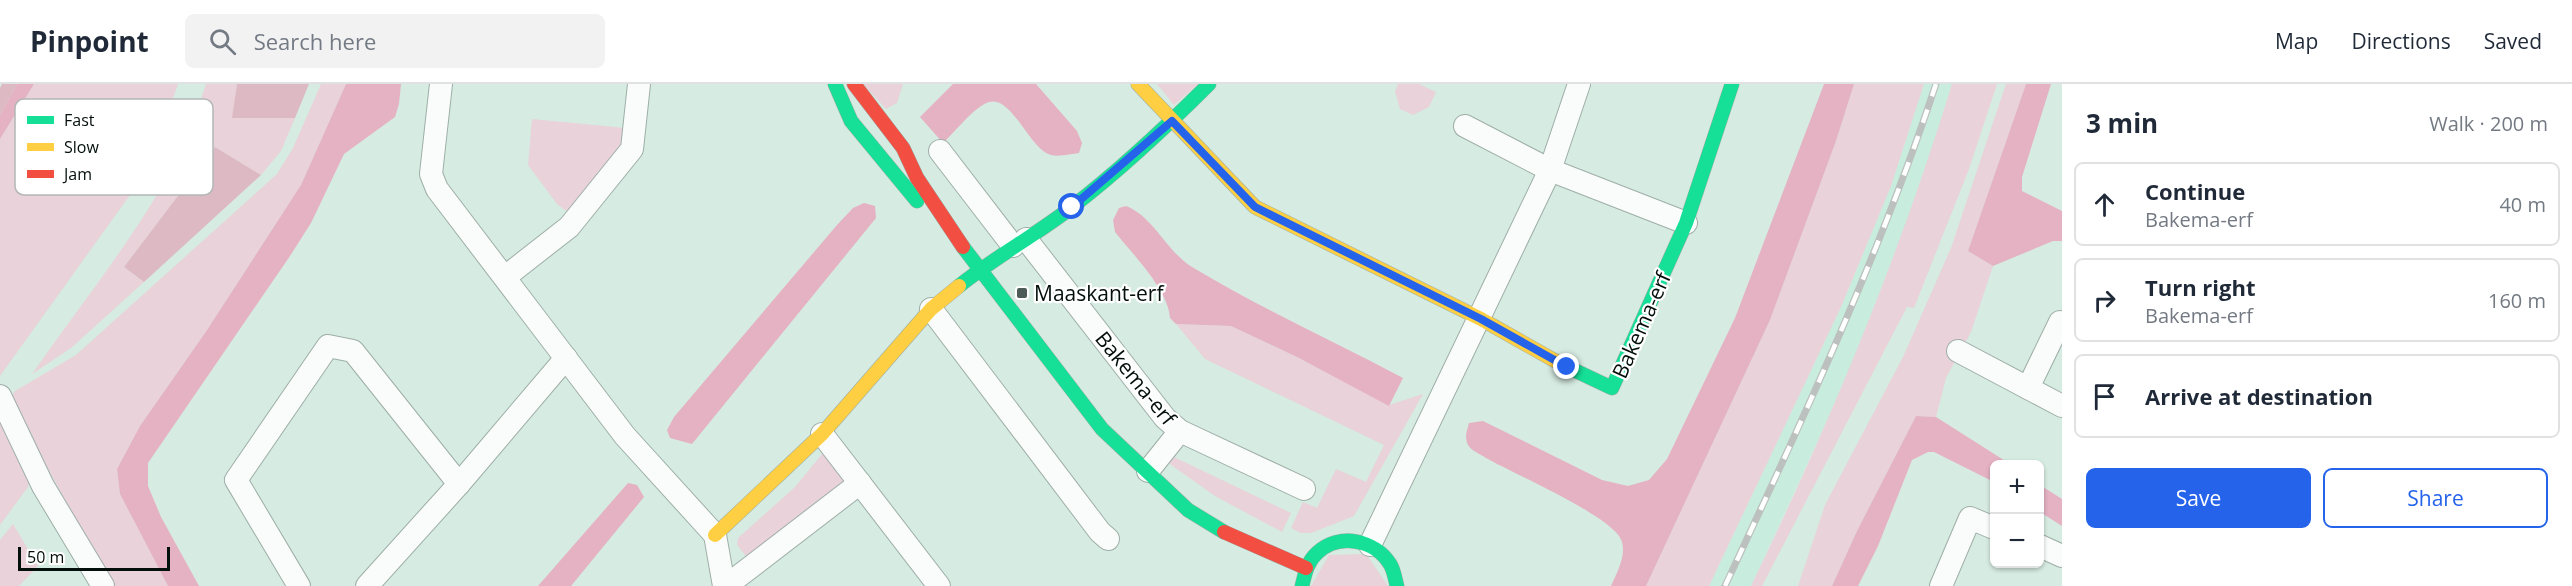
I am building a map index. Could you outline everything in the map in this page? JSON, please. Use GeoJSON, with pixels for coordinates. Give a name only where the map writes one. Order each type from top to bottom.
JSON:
{"type":"FeatureCollection","features":[{"type":"Feature","properties":{"kind":"street"},"geometry":{"type":"LineString","coordinates":[[441,84],[431,174],[437,189],[625,436],[715,535],[725,586],[860,483]]}},
{"type":"Feature","properties":{"kind":"street"},"geometry":{"type":"LineString","coordinates":[[505,277],[569,227],[632,149],[639,84]]}},
{"type":"Feature","properties":{"kind":"street"},"geometry":{"type":"LineString","coordinates":[[836,84],[851,122],[866,142],[911,196],[949,230]]}},
{"type":"Feature","properties":{"kind":"street"},"geometry":{"type":"LineString","coordinates":[[854,84],[903,148],[917,178],[949,230],[1102,429],[1188,510],[1224,532],[1306,568]]}},
{"type":"Feature","properties":{"kind":"street","name":"Bakema-erf"},"geometry":{"type":"LineString","coordinates":[[1137,84],[1255,207],[1481,319],[1567,367],[1612,388],[1686,223],[1732,84]]}},
{"type":"Feature","properties":{"kind":"street"},"geometry":{"type":"LineString","coordinates":[[715,535],[822,435],[931,309],[980,269],[1072,207],[1172,121],[1209,84]]}},
{"type":"Feature","properties":{"kind":"street"},"geometry":{"type":"LineString","coordinates":[[1370,545],[1481,319],[1550,170],[1579,84]]}},
{"type":"Feature","properties":{"kind":"street"},"geometry":{"type":"LineString","coordinates":[[1465,126],[1550,170],[1686,223]]}},
{"type":"Feature","properties":{"kind":"street","name":"Bakema-erf"},"geometry":{"type":"LineString","coordinates":[[940,151],[1165,418],[1180,431],[1304,489]]}},
{"type":"Feature","properties":{"kind":"street"},"geometry":{"type":"LineString","coordinates":[[931,309],[1100,532],[1108,539]]}},
{"type":"Feature","properties":{"kind":"street"},"geometry":{"type":"LineString","coordinates":[[2028,388],[2060,322],[2062,323]]}},
{"type":"Feature","properties":{"kind":"street"},"geometry":{"type":"LineString","coordinates":[[299,586],[236,480],[328,346],[353,351],[459,484]]}},
{"type":"Feature","properties":{"kind":"street"},"geometry":{"type":"LineString","coordinates":[[1958,351],[2062,406]]}},
{"type":"Feature","properties":{"kind":"street"},"geometry":{"type":"LineString","coordinates":[[367,586],[459,484],[566,358]]}},
{"type":"Feature","properties":{"kind":"street"},"geometry":{"type":"LineString","coordinates":[[0,396],[43,486],[102,586]]}},
{"type":"Feature","properties":{"kind":"street","name":"Bakema-erf"},"geometry":{"type":"LineString","coordinates":[[1148,471],[1180,431]]}},
{"type":"Feature","properties":{"kind":"street"},"geometry":{"type":"LineString","coordinates":[[822,435],[939,586]]}},
{"type":"Feature","properties":{"kind":"street"},"geometry":{"type":"LineString","coordinates":[[1941,586],[1970,518],[1990,526]]}},
{"type":"Feature","properties":{"kind":"street"},"geometry":{"type":"LineString","coordinates":[[1302,586],[1306,568],[1315,555],[1333,543],[1348,540],[1370,545],[1390,562],[1397,586]]}},
{"type":"Feature","properties":{"kind":"street"},"geometry":{"type":"LineString","coordinates":[[2044,548],[2062,556]]}},
{"type":"Feature","properties":{"kind":"shaded area"},"geometry":{"type":"Polygon","coordinates":[[[2,84],[17,84],[0,115],[0,88],[2,84]]]}},
{"type":"Feature","properties":{"kind":"shaded area"},"geometry":{"type":"Polygon","coordinates":[[[17,84],[34,84],[25,99],[15,99],[15,115],[0,139],[0,115],[17,84]]]}},
{"type":"Feature","properties":{"kind":"shaded area"},"geometry":{"type":"Polygon","coordinates":[[[34,84],[178,84],[173,99],[25,99],[34,84]]]}},
{"type":"Feature","properties":{"kind":"shaded area"},"geometry":{"type":"Polygon","coordinates":[[[206,84],[237,84],[233,118],[295,118],[281,151],[261,175],[215,147],[213,150],[213,99],[201,99],[206,84]]]}},
{"type":"Feature","properties":{"kind":"shaded area"},"geometry":{"type":"Polygon","coordinates":[[[237,84],[309,84],[295,118],[232,118],[237,84]]]}},
{"type":"Feature","properties":{"kind":"shaded area"},"geometry":{"type":"Polygon","coordinates":[[[321,84],[346,84],[301,185],[205,333],[140,426],[117,469],[120,494],[168,586],[111,586],[10,398],[15,391],[76,355],[277,174],[293,148],[321,84]]]}},
{"type":"Feature","properties":{"kind":"shaded area"},"geometry":{"type":"Polygon","coordinates":[[[346,84],[401,84],[395,117],[344,154],[311,223],[148,463],[148,486],[161,517],[199,586],[168,586],[120,494],[117,469],[140,426],[205,333],[301,185],[346,84]]]}},
{"type":"Feature","properties":{"kind":"shaded area"},"geometry":{"type":"Polygon","coordinates":[[[863,84],[903,84],[897,103],[886,109],[863,84]]]}},
{"type":"Feature","properties":{"kind":"shaded area"},"geometry":{"type":"Polygon","coordinates":[[[953,84],[1036,84],[1077,131],[1082,143],[1079,153],[1054,156],[1043,151],[1013,114],[997,102],[983,104],[943,143],[920,117],[953,84]]]}},
{"type":"Feature","properties":{"kind":"shaded area"},"geometry":{"type":"Polygon","coordinates":[[[1157,84],[1198,84],[1174,105],[1157,84]]]}},
{"type":"Feature","properties":{"kind":"shaded area"},"geometry":{"type":"Polygon","coordinates":[[[1398,84],[1419,84],[1436,92],[1429,107],[1413,115],[1400,109],[1395,91],[1398,84]]]}},
{"type":"Feature","properties":{"kind":"shaded area"},"geometry":{"type":"Polygon","coordinates":[[[1824,84],[1854,84],[1836,141],[1770,320],[1646,586],[1611,586],[1623,553],[1622,542],[1616,532],[1584,509],[1471,449],[1466,439],[1469,423],[1483,421],[1602,480],[1628,486],[1649,480],[1667,459],[1735,318],[1824,84]]]}},
{"type":"Feature","properties":{"kind":"shaded area"},"geometry":{"type":"Polygon","coordinates":[[[1854,84],[1924,84],[1891,186],[1841,307],[1709,586],[1646,586],[1770,320],[1836,141],[1854,84]]]}},
{"type":"Feature","properties":{"kind":"shaded area"},"geometry":{"type":"Polygon","coordinates":[[[1924,84],[1952,84],[1925,173],[1850,370],[1751,586],[1709,586],[1841,307],[1891,186],[1924,84]]]}},
{"type":"Feature","properties":{"kind":"shaded area"},"geometry":{"type":"Polygon","coordinates":[[[1952,84],[1997,84],[1969,169],[1914,308],[1907,307],[1762,586],[1751,586],[1808,463],[1861,339],[1909,212],[1952,84]]]}},
{"type":"Feature","properties":{"kind":"shaded area"},"geometry":{"type":"Polygon","coordinates":[[[2006,84],[2026,84],[1968,251],[1993,266],[1971,332],[1946,378],[1936,417],[1916,416],[1857,531],[1832,586],[1798,586],[1825,505],[1903,357],[1951,248],[2006,84]]]}},
{"type":"Feature","properties":{"kind":"shaded area"},"geometry":{"type":"Polygon","coordinates":[[[2026,84],[2051,84],[2022,177],[2022,191],[2062,211],[2062,241],[2053,241],[1993,266],[1968,251],[2026,84]]]}},
{"type":"Feature","properties":{"kind":"shaded area"},"geometry":{"type":"Polygon","coordinates":[[[15,115],[15,195],[130,195],[0,376],[0,139],[15,115]]]}},
{"type":"Feature","properties":{"kind":"shaded area"},"geometry":{"type":"Polygon","coordinates":[[[532,119],[625,128],[622,148],[569,213],[557,204],[528,165],[532,119]]]}},
{"type":"Feature","properties":{"kind":"shaded area"},"geometry":{"type":"Polygon","coordinates":[[[215,147],[261,175],[144,282],[124,267],[179,195],[213,195],[213,150],[215,147]]]}},
{"type":"Feature","properties":{"kind":"shaded area"},"geometry":{"type":"Polygon","coordinates":[[[156,195],[179,195],[124,267],[144,282],[71,348],[32,374],[124,245],[156,195]]]}},
{"type":"Feature","properties":{"kind":"shaded area"},"geometry":{"type":"Polygon","coordinates":[[[864,203],[875,206],[876,218],[692,444],[670,438],[667,430],[674,417],[837,225],[853,208],[864,203]]]}},
{"type":"Feature","properties":{"kind":"shaded area"},"geometry":{"type":"Polygon","coordinates":[[[1126,206],[1144,218],[1192,267],[1403,378],[1389,406],[1299,358],[1231,326],[1176,324],[1170,318],[1168,307],[1156,284],[1115,232],[1113,220],[1119,208],[1126,206]]]}},
{"type":"Feature","properties":{"kind":"shaded area"},"geometry":{"type":"Polygon","coordinates":[[[1176,324],[1231,326],[1389,405],[1423,394],[1354,516],[1311,533],[1301,533],[1291,528],[1303,502],[1317,508],[1336,469],[1366,482],[1384,445],[1205,359],[1176,324]]]}},
{"type":"Feature","properties":{"kind":"shaded area"},"geometry":{"type":"Polygon","coordinates":[[[1916,416],[1936,417],[2004,460],[1990,460],[1990,480],[1934,452],[1928,452],[1912,460],[1878,546],[1858,586],[1832,586],[1857,531],[1916,416]]]}},
{"type":"Feature","properties":{"kind":"shaded area"},"geometry":{"type":"Polygon","coordinates":[[[0,420],[31,476],[28,487],[0,525],[0,420]]]}},
{"type":"Feature","properties":{"kind":"shaded area"},"geometry":{"type":"Polygon","coordinates":[[[822,454],[847,481],[749,560],[737,545],[738,538],[795,487],[822,454]]]}},
{"type":"Feature","properties":{"kind":"shaded area"},"geometry":{"type":"Polygon","coordinates":[[[1172,456],[1291,513],[1282,532],[1215,496],[1167,462],[1172,456]]]}},
{"type":"Feature","properties":{"kind":"shaded area"},"geometry":{"type":"Polygon","coordinates":[[[628,483],[637,485],[644,497],[571,586],[538,586],[628,483]]]}},
{"type":"Feature","properties":{"kind":"shaded area"},"geometry":{"type":"Polygon","coordinates":[[[2044,488],[2062,499],[2062,526],[2044,515],[2044,488]]]}},
{"type":"Feature","properties":{"kind":"shaded area"},"geometry":{"type":"Polygon","coordinates":[[[13,524],[38,566],[19,586],[0,586],[0,540],[13,524]]]}},
{"type":"Feature","properties":{"kind":"shaded area"},"geometry":{"type":"Polygon","coordinates":[[[1366,554],[1388,586],[1311,586],[1329,555],[1366,554]]]}},
{"type":"Feature","properties":{"kind":"railway"},"geometry":{"type":"LineString","coordinates":[[1725,586],[1838,338],[1890,212],[1936,84]]}},
{"type":"Feature","properties":{"kind":"traffic: fast"},"geometry":{"type":"LineString","coordinates":[[835,84],[851,121],[917,201]]}},
{"type":"Feature","properties":{"kind":"traffic: fast"},"geometry":{"type":"LineString","coordinates":[[959,286],[1090,193],[1142,148],[1209,84]]}},
{"type":"Feature","properties":{"kind":"traffic: fast"},"geometry":{"type":"LineString","coordinates":[[1559,363],[1612,388],[1686,223],[1732,84]]}},
{"type":"Feature","properties":{"kind":"traffic: fast"},"geometry":{"type":"LineString","coordinates":[[963,247],[1102,429],[1188,510],[1224,532]]}},
{"type":"Feature","properties":{"kind":"traffic: fast"},"geometry":{"type":"LineString","coordinates":[[1302,586],[1309,564],[1317,553],[1326,546],[1346,541],[1366,544],[1383,556],[1391,566],[1397,586]]}},
{"type":"Feature","properties":{"kind":"traffic: slow"},"geometry":{"type":"LineString","coordinates":[[1138,84],[1255,207],[1481,319],[1559,363]]}},
{"type":"Feature","properties":{"kind":"traffic: slow"},"geometry":{"type":"LineString","coordinates":[[715,535],[822,434],[931,309],[959,286]]}},
{"type":"Feature","properties":{"kind":"traffic: jam"},"geometry":{"type":"LineString","coordinates":[[854,84],[903,148],[917,178],[963,247]]}},
{"type":"Feature","properties":{"kind":"traffic: jam"},"geometry":{"type":"LineString","coordinates":[[1224,532],[1306,568]]}},
{"type":"Feature","properties":{"kind":"place","name":"Maaskant-erf"},"geometry":{"type":"Point","coordinates":[1022,293]}},
{"type":"Feature","properties":{"kind":"route"},"geometry":{"type":"LineString","coordinates":[[1072,207],[1172,121],[1255,207],[1481,319],[1567,367]]}}]}
